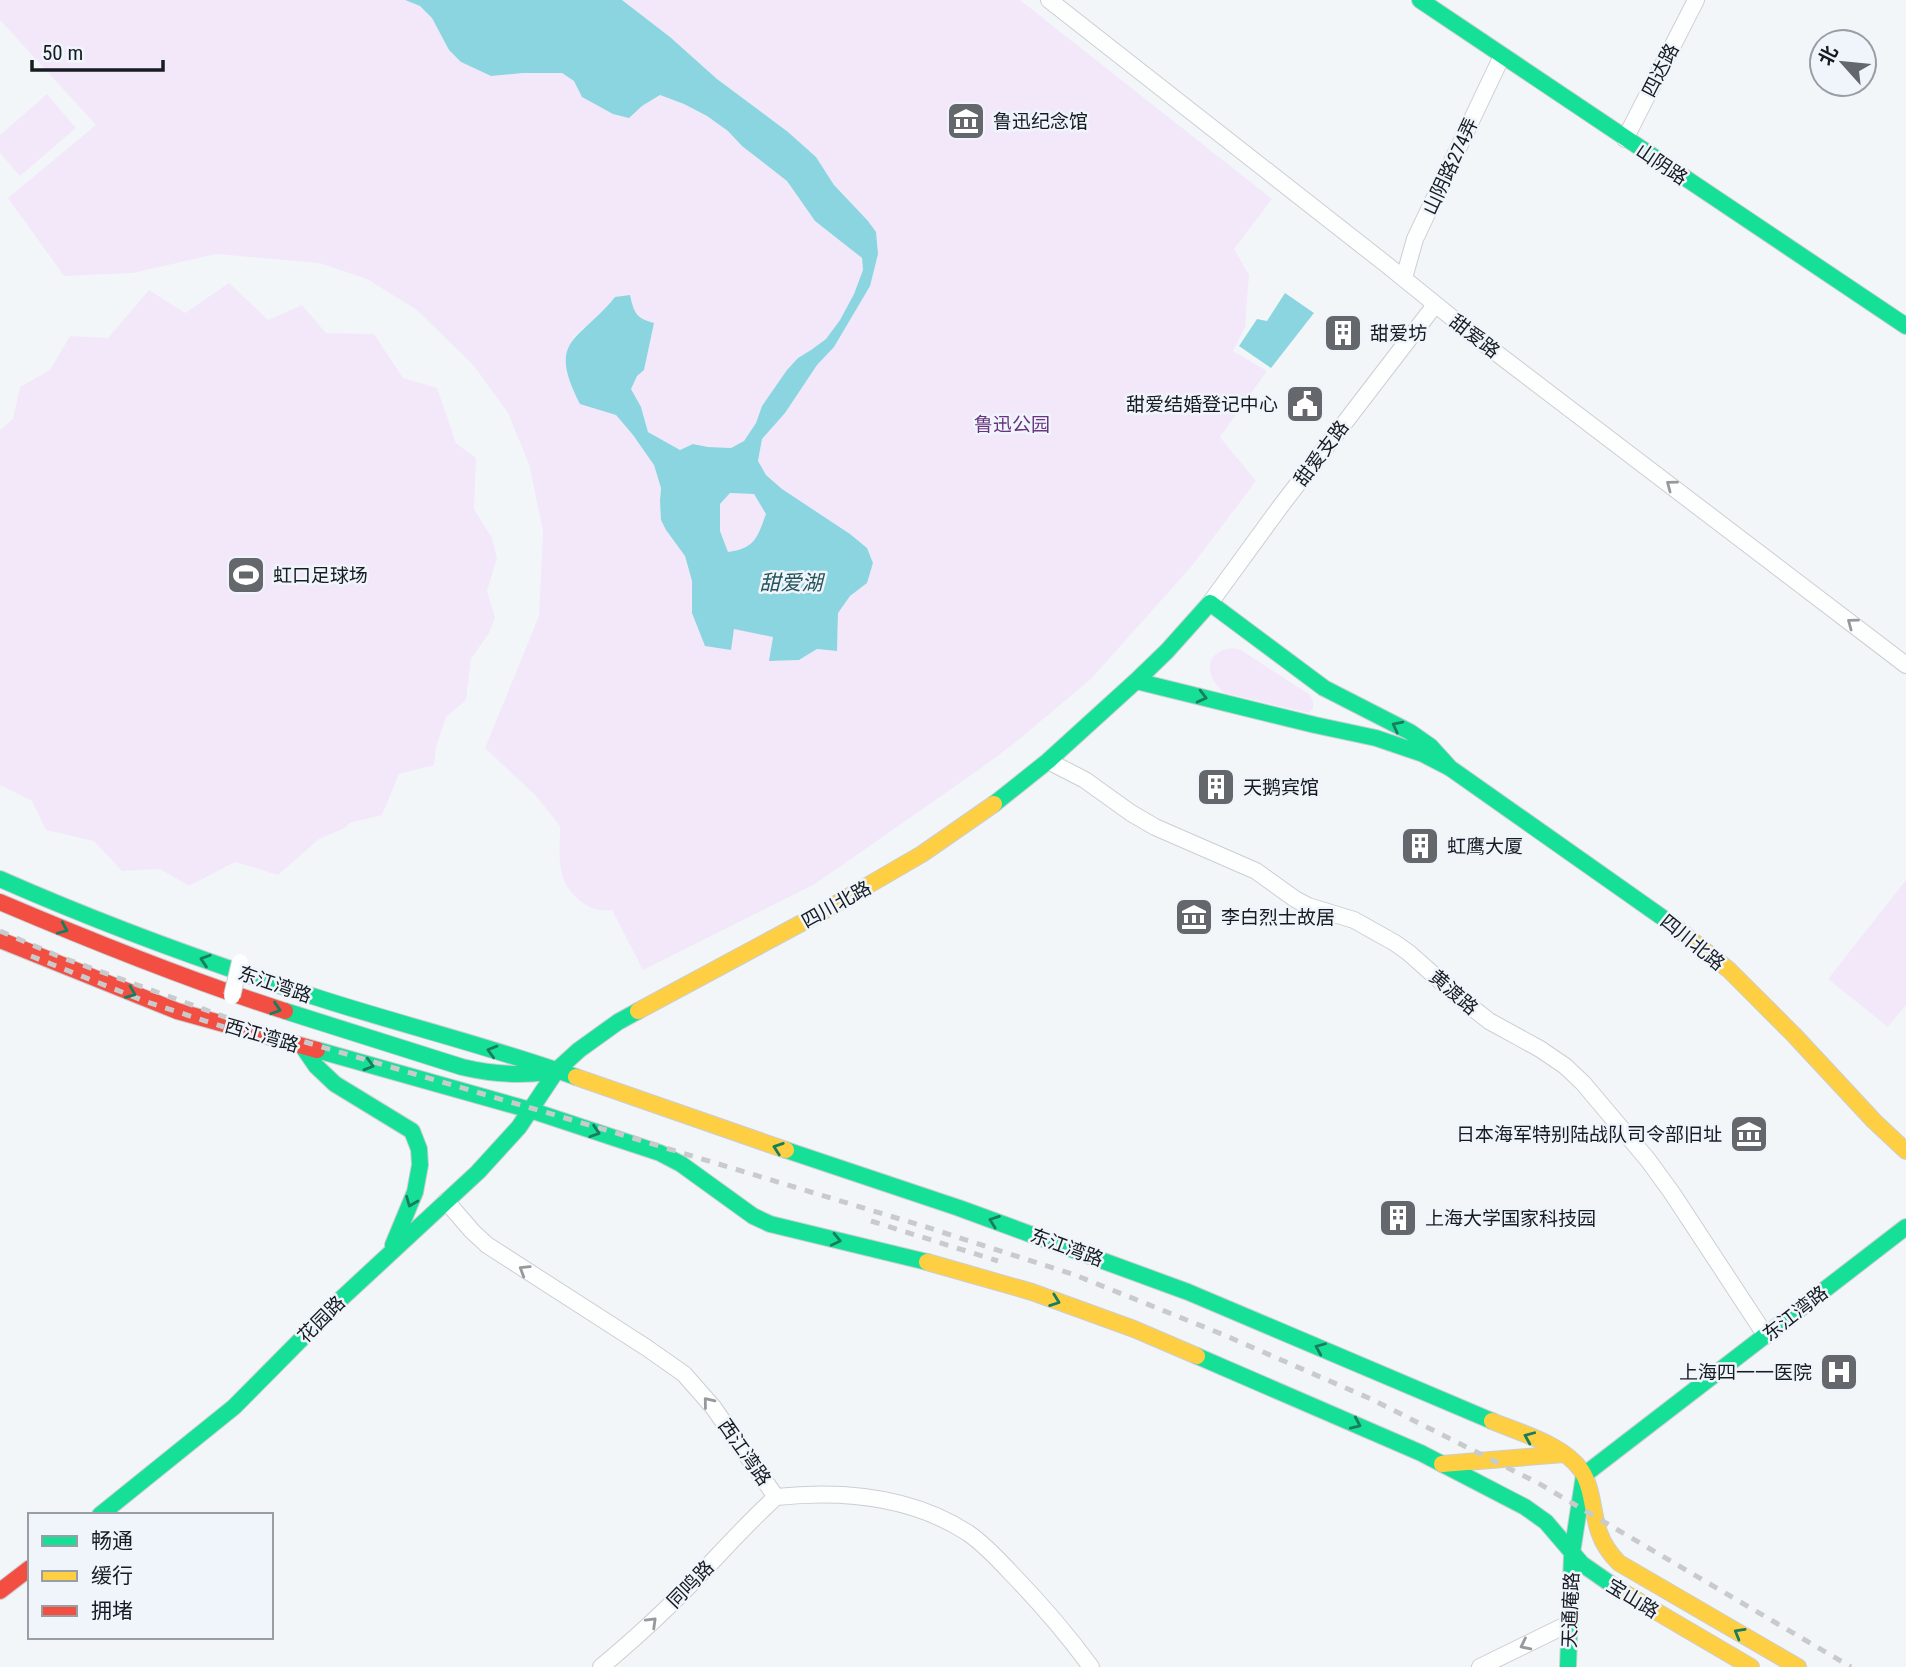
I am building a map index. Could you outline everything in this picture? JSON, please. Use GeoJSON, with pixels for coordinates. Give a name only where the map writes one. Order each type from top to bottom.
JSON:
{"type":"FeatureCollection","features":[{"type":"Feature","properties":{"kind":"main road","name":"山阴路"},"geometry":{"type":"LineString","coordinates":[[1420,0],[1906,326]]}},
{"type":"Feature","properties":{"kind":"main road","name":"四川北路"},"geometry":{"type":"LineString","coordinates":[[530,1110],[557,1070],[579,1050],[618,1022],[922,855],[1003,798],[1136,681],[1210,603],[1324,688],[1410,732],[1430,746],[1450,768]]}},
{"type":"Feature","properties":{"kind":"main road","name":"四川北路"},"geometry":{"type":"LineString","coordinates":[[1136,681],[1376,738],[1423,754],[1450,768],[1665,918],[1728,970],[1906,1151]]}},
{"type":"Feature","properties":{"kind":"main road"},"geometry":{"type":"LineString","coordinates":[[1315,725],[1330,723],[1339,713],[1324,688]]}},
{"type":"Feature","properties":{"kind":"main road","name":"东江湾路"},"geometry":{"type":"LineString","coordinates":[[0,879],[66,908],[183,953],[327,1001],[557,1070],[959,1208],[1188,1292],[1558,1449],[1572,1460],[1584,1475],[1906,1227]]}},
{"type":"Feature","properties":{"kind":"main road","name":"东江湾路"},"geometry":{"type":"LineString","coordinates":[[0,902],[110,949],[222,991],[470,1070],[517,1075],[557,1070]]}},
{"type":"Feature","properties":{"kind":"main road","name":"西江湾路"},"geometry":{"type":"LineString","coordinates":[[2,947],[177,1011],[530,1110]]}},
{"type":"Feature","properties":{"kind":"main road"},"geometry":{"type":"LineString","coordinates":[[303,1047],[316,1066],[335,1084],[412,1131],[419,1149],[415,1192],[390,1252]]}},
{"type":"Feature","properties":{"kind":"main road"},"geometry":{"type":"LineString","coordinates":[[530,1110],[670,1158],[753,1216],[770,1224],[902,1255],[1032,1292],[1134,1329],[1354,1423],[1442,1464],[1536,1514],[1554,1530],[1572,1553]]}},
{"type":"Feature","properties":{"kind":"main road","name":"花园路"},"geometry":{"type":"LineString","coordinates":[[103,1513],[234,1407],[390,1252],[506,1142],[530,1110]]}},
{"type":"Feature","properties":{"kind":"main road"},"geometry":{"type":"LineString","coordinates":[[1442,1464],[1564,1454]]}},
{"type":"Feature","properties":{"kind":"main road"},"geometry":{"type":"LineString","coordinates":[[1572,1553],[1584,1475]]}},
{"type":"Feature","properties":{"kind":"main road","name":"宝山路"},"geometry":{"type":"LineString","coordinates":[[1584,1475],[1600,1538],[1608,1553],[1619,1563],[1798,1667]]}},
{"type":"Feature","properties":{"kind":"main road","name":"宝山路"},"geometry":{"type":"LineString","coordinates":[[1572,1553],[1630,1570]]}},
{"type":"Feature","properties":{"kind":"main road","name":"宝山路"},"geometry":{"type":"LineString","coordinates":[[1572,1553],[1611,1585],[1751,1667]]}},
{"type":"Feature","properties":{"kind":"main road","name":"天通庵路"},"geometry":{"type":"LineString","coordinates":[[1568,1667],[1572,1553]]}},
{"type":"Feature","properties":{"kind":"main road"},"geometry":{"type":"LineString","coordinates":[[0,1591],[28,1570]]}},
{"type":"Feature","properties":{"kind":"street","name":"甜爱路"},"geometry":{"type":"LineString","coordinates":[[1049,0],[1435,305],[1906,664]]}},
{"type":"Feature","properties":{"kind":"street","name":"四达路"},"geometry":{"type":"LineString","coordinates":[[1625,139],[1696,0]]}},
{"type":"Feature","properties":{"kind":"street","name":"山阴路274弄"},"geometry":{"type":"LineString","coordinates":[[1404,278],[1415,239],[1502,56]]}},
{"type":"Feature","properties":{"kind":"street","name":"甜爱支路"},"geometry":{"type":"LineString","coordinates":[[1210,603],[1435,305]]}},
{"type":"Feature","properties":{"kind":"street","name":"黄渡路"},"geometry":{"type":"LineString","coordinates":[[1048,761],[1086,780],[1154,827],[1256,871],[1308,906],[1354,920],[1395,943],[1489,1021],[1565,1066],[1583,1083],[1648,1160],[1766,1336]]}},
{"type":"Feature","properties":{"kind":"street"},"geometry":{"type":"LineString","coordinates":[[232,996],[240,962]]}},
{"type":"Feature","properties":{"kind":"street","name":"西江湾路"},"geometry":{"type":"LineString","coordinates":[[446,1201],[487,1245],[684,1374],[712,1407],[776,1497],[808,1494],[863,1496],[917,1508],[944,1520],[969,1534],[991,1552],[1033,1596],[1091,1667]]}},
{"type":"Feature","properties":{"kind":"street","name":"同鸣路"},"geometry":{"type":"LineString","coordinates":[[601,1667],[639,1635],[776,1497]]}},
{"type":"Feature","properties":{"kind":"street"},"geometry":{"type":"LineString","coordinates":[[1480,1667],[1570,1623]]}},
{"type":"Feature","properties":{"kind":"green space","name":"鲁迅公园"},"geometry":{"type":"Polygon","coordinates":[[[0,0],[405,0],[420,6],[433,18],[449,50],[461,62],[491,76],[562,73],[574,81],[642,106],[660,95],[707,116],[787,181],[815,221],[862,258],[864,270],[840,320],[826,339],[798,358],[762,406],[756,423],[744,441],[731,448],[694,444],[680,450],[648,432],[641,407],[630,389],[644,370],[654,323],[643,320],[615,297],[602,313],[573,337],[600,409],[616,415],[654,465],[661,488],[660,501],[685,556],[692,581],[692,613],[734,629],[773,636],[770,661],[799,660],[817,649],[837,651],[838,613],[850,596],[867,583],[873,563],[867,548],[782,489],[766,475],[758,462],[762,439],[785,413],[817,365],[834,347],[850,320],[876,232],[834,185],[816,157],[622,0],[1020,0],[1272,199],[1234,249],[1249,275],[1245,327],[1233,351],[1267,371],[1220,437],[1256,481],[1191,567],[1091,679],[1012,745],[815,884],[643,970],[612,910],[604,911],[589,906],[569,890],[560,863],[560,826],[536,796],[485,748],[539,616],[543,531],[529,464],[508,413],[474,366],[417,310],[367,279],[319,263],[216,254],[133,273],[64,276],[8,198],[96,125],[0,20],[0,0]]]}},
{"type":"Feature","properties":{"kind":"green space"},"geometry":{"type":"Polygon","coordinates":[[[47,94],[76,128],[20,176],[0,153],[0,135],[47,94]]]}},
{"type":"Feature","properties":{"kind":"green space","name":"虹口足球场"},"geometry":{"type":"Polygon","coordinates":[[[229,283],[268,320],[302,305],[326,333],[374,334],[403,378],[437,388],[456,443],[476,458],[474,509],[492,538],[497,558],[487,591],[495,617],[489,633],[471,659],[466,700],[446,717],[436,747],[434,765],[399,774],[382,815],[350,823],[343,829],[319,839],[278,875],[235,862],[189,886],[160,869],[122,871],[94,841],[46,830],[32,801],[0,785],[0,430],[13,419],[20,387],[50,370],[70,336],[108,338],[149,290],[185,313],[229,283]]]}},
{"type":"Feature","properties":{"kind":"green space"},"geometry":{"type":"Polygon","coordinates":[[[730,493],[754,494],[767,514],[750,545],[728,552],[720,531],[720,504],[730,493]]]}},
{"type":"Feature","properties":{"kind":"green space"},"geometry":{"type":"Polygon","coordinates":[[[1232,648],[1241,650],[1310,695],[1313,708],[1309,713],[1225,693],[1213,680],[1210,666],[1215,655],[1232,648]]]}},
{"type":"Feature","properties":{"kind":"green space"},"geometry":{"type":"Polygon","coordinates":[[[1906,880],[1906,1005],[1888,1027],[1828,979],[1906,880]]]}},
{"type":"Feature","properties":{"kind":"water","name":"甜爱湖"},"geometry":{"type":"Polygon","coordinates":[[[405,0],[622,0],[816,157],[834,185],[876,232],[878,254],[870,286],[834,347],[817,365],[785,413],[762,439],[758,461],[766,475],[782,489],[867,548],[873,563],[867,583],[850,596],[838,613],[837,651],[817,649],[799,660],[769,661],[773,637],[734,629],[731,650],[705,646],[692,613],[692,581],[685,556],[661,520],[661,488],[654,465],[616,415],[580,404],[566,366],[567,353],[579,333],[615,297],[630,295],[636,314],[654,323],[644,370],[637,376],[631,389],[641,407],[648,432],[680,450],[693,444],[731,448],[744,441],[756,423],[762,406],[787,370],[798,358],[826,339],[840,320],[863,270],[862,258],[815,221],[787,181],[707,116],[660,95],[629,118],[613,114],[582,97],[574,81],[562,73],[491,76],[461,62],[449,50],[432,18],[420,6],[405,0]],[[730,493],[720,504],[720,531],[728,552],[750,545],[760,530],[766,514],[754,494],[730,493]]]}},
{"type":"Feature","properties":{"kind":"water"},"geometry":{"type":"Polygon","coordinates":[[[1285,293],[1314,313],[1271,368],[1239,346],[1257,319],[1267,321],[1285,293]]]}},
{"type":"Feature","properties":{"kind":"railway"},"geometry":{"type":"LineString","coordinates":[[0,931],[58,956],[247,1025],[613,1132],[1075,1275],[1224,1335],[1371,1399],[1538,1483],[1851,1667]]}},
{"type":"Feature","properties":{"kind":"railway"},"geometry":{"type":"LineString","coordinates":[[31,956],[147,1002],[224,1027]]}},
{"type":"Feature","properties":{"kind":"railway"},"geometry":{"type":"LineString","coordinates":[[871,1221],[998,1261]]}},
{"type":"Feature","properties":{"kind":"traffic: fast"},"geometry":{"type":"LineString","coordinates":[[1420,0],[1906,326]]}},
{"type":"Feature","properties":{"kind":"traffic: fast"},"geometry":{"type":"LineString","coordinates":[[994,804],[1048,761],[1136,681],[1210,603],[1324,688],[1410,732],[1430,746],[1450,768]]}},
{"type":"Feature","properties":{"kind":"traffic: fast"},"geometry":{"type":"LineString","coordinates":[[1136,681],[1376,738],[1423,754],[1450,768],[1673,925]]}},
{"type":"Feature","properties":{"kind":"traffic: fast"},"geometry":{"type":"LineString","coordinates":[[0,879],[162,945],[245,974],[576,1077]]}},
{"type":"Feature","properties":{"kind":"traffic: fast"},"geometry":{"type":"LineString","coordinates":[[285,1011],[462,1067],[504,1074],[547,1072]]}},
{"type":"Feature","properties":{"kind":"traffic: fast"},"geometry":{"type":"LineString","coordinates":[[102,1513],[234,1407],[342,1298],[478,1172],[519,1127],[557,1070],[579,1050],[638,1011]]}},
{"type":"Feature","properties":{"kind":"traffic: fast"},"geometry":{"type":"LineString","coordinates":[[303,1047],[316,1066],[335,1084],[412,1131],[419,1149],[420,1165],[415,1192],[393,1245]]}},
{"type":"Feature","properties":{"kind":"traffic: fast"},"geometry":{"type":"LineString","coordinates":[[317,1050],[530,1110],[660,1153],[681,1164],[753,1216],[770,1224],[927,1262]]}},
{"type":"Feature","properties":{"kind":"traffic: fast"},"geometry":{"type":"LineString","coordinates":[[786,1150],[959,1208],[1188,1292],[1492,1421]]}},
{"type":"Feature","properties":{"kind":"traffic: fast"},"geometry":{"type":"LineString","coordinates":[[1568,1667],[1572,1553],[1584,1475],[1906,1227]]}},
{"type":"Feature","properties":{"kind":"traffic: fast"},"geometry":{"type":"LineString","coordinates":[[1197,1356],[1421,1453],[1525,1507],[1546,1522],[1582,1564],[1618,1589]]}},
{"type":"Feature","properties":{"kind":"traffic: slow"},"geometry":{"type":"LineString","coordinates":[[638,1011],[822,912],[922,854],[994,804]]}},
{"type":"Feature","properties":{"kind":"traffic: slow"},"geometry":{"type":"LineString","coordinates":[[1673,925],[1729,970],[1906,1151]]}},
{"type":"Feature","properties":{"kind":"traffic: slow"},"geometry":{"type":"LineString","coordinates":[[576,1077],[786,1150]]}},
{"type":"Feature","properties":{"kind":"traffic: slow"},"geometry":{"type":"LineString","coordinates":[[927,1262],[1032,1292],[1134,1329],[1197,1356]]}},
{"type":"Feature","properties":{"kind":"traffic: slow"},"geometry":{"type":"LineString","coordinates":[[1492,1421],[1540,1440],[1573,1461],[1588,1484],[1601,1536],[1607,1549],[1619,1563],[1798,1667]]}},
{"type":"Feature","properties":{"kind":"traffic: slow"},"geometry":{"type":"LineString","coordinates":[[1442,1464],[1564,1454]]}},
{"type":"Feature","properties":{"kind":"traffic: slow"},"geometry":{"type":"LineString","coordinates":[[1618,1589],[1751,1667]]}},
{"type":"Feature","properties":{"kind":"traffic: jam"},"geometry":{"type":"LineString","coordinates":[[0,902],[141,960],[285,1011]]}},
{"type":"Feature","properties":{"kind":"traffic: jam"},"geometry":{"type":"LineString","coordinates":[[0,940],[177,1011],[317,1050]]}},
{"type":"Feature","properties":{"kind":"traffic: jam"},"geometry":{"type":"LineString","coordinates":[[0,1591],[28,1570]]}},
{"type":"Feature","properties":{"kind":"place","name":"鲁迅纪念馆"},"geometry":{"type":"Point","coordinates":[966,121]}},
{"type":"Feature","properties":{"kind":"place","name":"甜爱坊"},"geometry":{"type":"Point","coordinates":[1343,333]}},
{"type":"Feature","properties":{"kind":"place","name":"甜爱结婚登记中心"},"geometry":{"type":"Point","coordinates":[1305,404]}},
{"type":"Feature","properties":{"kind":"place","name":"虹口足球场"},"geometry":{"type":"Point","coordinates":[246,575]}},
{"type":"Feature","properties":{"kind":"place","name":"天鹅宾馆"},"geometry":{"type":"Point","coordinates":[1216,787]}},
{"type":"Feature","properties":{"kind":"place","name":"虹鹰大厦"},"geometry":{"type":"Point","coordinates":[1420,846]}},
{"type":"Feature","properties":{"kind":"place","name":"李白烈士故居"},"geometry":{"type":"Point","coordinates":[1194,917]}},
{"type":"Feature","properties":{"kind":"place","name":"日本海军特别陆战队司令部旧址"},"geometry":{"type":"Point","coordinates":[1749,1134]}},
{"type":"Feature","properties":{"kind":"place","name":"上海大学国家科技园"},"geometry":{"type":"Point","coordinates":[1398,1218]}},
{"type":"Feature","properties":{"kind":"place","name":"上海四一一医院"},"geometry":{"type":"Point","coordinates":[1839,1372]}}]}
